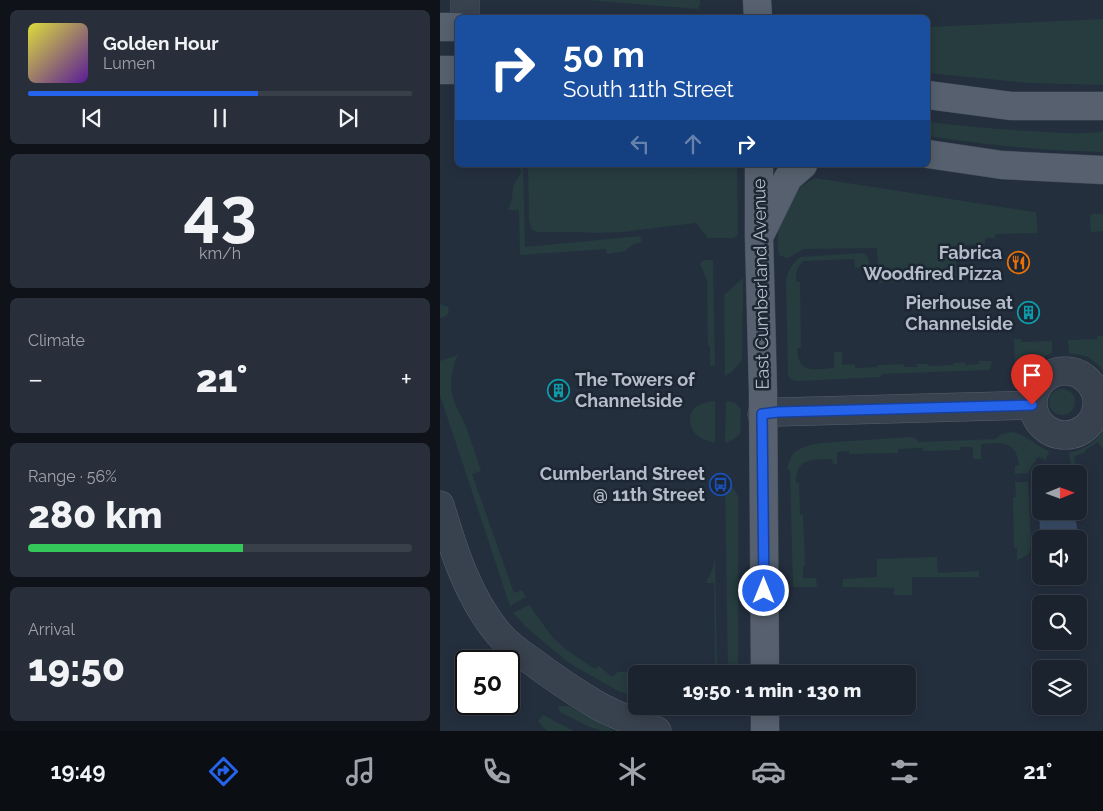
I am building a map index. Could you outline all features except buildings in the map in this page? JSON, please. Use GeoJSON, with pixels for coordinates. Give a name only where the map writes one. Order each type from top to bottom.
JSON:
{"type":"FeatureCollection","features":[{"type":"Feature","properties":{"kind":"main road"},"geometry":{"type":"LineString","coordinates":[[757,0],[758,15]]}},
{"type":"Feature","properties":{"kind":"main road"},"geometry":{"type":"LineString","coordinates":[[440,27],[455,27]]}},
{"type":"Feature","properties":{"kind":"main road"},"geometry":{"type":"LineString","coordinates":[[440,70],[455,70]]}},
{"type":"Feature","properties":{"kind":"main road"},"geometry":{"type":"LineString","coordinates":[[930,95],[1011,106],[1103,106]]}},
{"type":"Feature","properties":{"kind":"main road"},"geometry":{"type":"LineString","coordinates":[[930,154],[1002,165],[1103,170]]}},
{"type":"Feature","properties":{"kind":"main road","name":"East Cumberland Avenue"},"geometry":{"type":"LineString","coordinates":[[759,167],[765,665]]}},
{"type":"Feature","properties":{"kind":"main road"},"geometry":{"type":"LineString","coordinates":[[759,237],[788,178],[801,167]]}},
{"type":"Feature","properties":{"kind":"main road"},"geometry":{"type":"LineString","coordinates":[[765,715],[765,731]]}},
{"type":"Feature","properties":{"kind":"street"},"geometry":{"type":"LineString","coordinates":[[464,15],[465,0]]}},
{"type":"Feature","properties":{"kind":"street"},"geometry":{"type":"LineString","coordinates":[[762,414],[1032,405]]}},
{"type":"Feature","properties":{"kind":"street"},"geometry":{"type":"LineString","coordinates":[[440,505],[461,568],[474,596],[498,634],[546,672],[598,706],[629,721],[657,731]]}},
{"type":"Feature","properties":{"kind":"green space"},"geometry":{"type":"Polygon","coordinates":[[[586,0],[700,0],[700,4],[698,9],[586,0]]]}},
{"type":"Feature","properties":{"kind":"green space"},"geometry":{"type":"Polygon","coordinates":[[[1103,19],[1103,85],[1029,83],[930,73],[930,27],[1103,19]]]}},
{"type":"Feature","properties":{"kind":"green space"},"geometry":{"type":"Polygon","coordinates":[[[930,122],[1062,133],[1103,131],[1103,152],[1015,147],[930,136],[930,122]]]}},
{"type":"Feature","properties":{"kind":"green space"},"geometry":{"type":"Polygon","coordinates":[[[523,167],[525,247],[640,236],[642,242],[634,244],[626,251],[607,254],[606,249],[520,255],[519,210],[508,210],[512,199],[513,186],[522,171],[519,168],[523,167]]]}},
{"type":"Feature","properties":{"kind":"green space"},"geometry":{"type":"Polygon","coordinates":[[[528,167],[690,167],[692,169],[694,167],[737,167],[738,234],[734,238],[708,238],[696,223],[623,232],[538,232],[532,230],[529,220],[528,167]]]}},
{"type":"Feature","properties":{"kind":"green space"},"geometry":{"type":"Polygon","coordinates":[[[815,178],[1034,212],[1036,213],[1038,233],[995,234],[995,238],[985,238],[985,244],[953,246],[953,257],[956,258],[957,280],[879,283],[877,248],[804,249],[787,258],[779,255],[779,227],[785,208],[795,192],[815,178]]]}},
{"type":"Feature","properties":{"kind":"green space"},"geometry":{"type":"Polygon","coordinates":[[[1092,214],[1103,214],[1103,231],[1091,232],[1090,217],[1092,214]]]}},
{"type":"Feature","properties":{"kind":"green space"},"geometry":{"type":"Polygon","coordinates":[[[863,253],[867,256],[871,267],[855,268],[854,259],[804,261],[798,268],[796,282],[800,282],[801,348],[797,348],[800,363],[814,369],[834,368],[834,352],[842,352],[842,365],[855,364],[855,368],[904,364],[904,367],[917,367],[917,364],[928,364],[929,366],[953,365],[954,363],[965,362],[966,365],[979,364],[979,361],[992,361],[989,370],[882,374],[881,377],[799,381],[791,379],[788,374],[786,280],[791,267],[800,257],[863,253]]]}},
{"type":"Feature","properties":{"kind":"green space"},"geometry":{"type":"Polygon","coordinates":[[[703,260],[713,260],[715,366],[710,366],[707,280],[700,264],[703,260]]]}},
{"type":"Feature","properties":{"kind":"green space"},"geometry":{"type":"Polygon","coordinates":[[[743,278],[742,360],[732,372],[725,376],[724,295],[743,278]]]}},
{"type":"Feature","properties":{"kind":"green space"},"geometry":{"type":"Polygon","coordinates":[[[440,304],[448,307],[449,311],[440,318],[440,304]]]}},
{"type":"Feature","properties":{"kind":"green space"},"geometry":{"type":"Polygon","coordinates":[[[1097,336],[1103,336],[1103,371],[1088,357],[1069,353],[1068,340],[1097,339],[1097,336]]]}},
{"type":"Feature","properties":{"kind":"green space"},"geometry":{"type":"Polygon","coordinates":[[[1014,339],[1021,339],[1022,342],[1052,341],[1052,353],[1024,368],[1015,369],[1014,339]]]}},
{"type":"Feature","properties":{"kind":"green space"},"geometry":{"type":"Polygon","coordinates":[[[458,355],[453,368],[451,388],[454,401],[464,422],[481,471],[472,474],[514,593],[522,590],[526,597],[510,606],[440,395],[440,361],[458,355]]]}},
{"type":"Feature","properties":{"kind":"green space"},"geometry":{"type":"Polygon","coordinates":[[[1062,389],[1071,393],[1075,402],[1071,411],[1062,415],[1053,411],[1049,402],[1053,393],[1062,389]]]}},
{"type":"Feature","properties":{"kind":"green space"},"geometry":{"type":"Polygon","coordinates":[[[715,401],[715,443],[697,435],[692,428],[690,417],[696,407],[715,401]]]}},
{"type":"Feature","properties":{"kind":"green space"},"geometry":{"type":"Polygon","coordinates":[[[726,401],[736,403],[741,410],[740,434],[725,443],[726,401]]]}},
{"type":"Feature","properties":{"kind":"green space"},"geometry":{"type":"Polygon","coordinates":[[[1103,431],[1103,449],[1098,442],[1085,450],[1086,452],[1074,456],[1075,465],[1071,465],[1069,453],[1080,450],[1096,439],[1103,431]]]}},
{"type":"Feature","properties":{"kind":"green space"},"geometry":{"type":"Polygon","coordinates":[[[1013,432],[1049,451],[1046,460],[1038,457],[1028,473],[1015,474],[1015,466],[1019,465],[1015,451],[1006,445],[995,443],[981,444],[981,459],[973,459],[973,447],[960,447],[960,450],[923,451],[923,448],[898,449],[898,453],[849,454],[849,451],[837,452],[837,464],[833,464],[832,459],[812,460],[802,464],[799,468],[796,483],[799,483],[800,515],[803,515],[805,566],[803,566],[803,578],[816,578],[817,587],[793,587],[790,470],[787,469],[796,451],[821,443],[910,437],[915,438],[919,442],[996,439],[1001,434],[1013,432]]]}},
{"type":"Feature","properties":{"kind":"green space"},"geometry":{"type":"Polygon","coordinates":[[[725,482],[733,488],[738,497],[738,665],[728,665],[725,482]]]}},
{"type":"Feature","properties":{"kind":"green space"},"geometry":{"type":"Polygon","coordinates":[[[1015,482],[1028,482],[1031,547],[1029,554],[1017,560],[1017,548],[1014,548],[1013,498],[1016,497],[1015,482]]]}},
{"type":"Feature","properties":{"kind":"green space"},"geometry":{"type":"Polygon","coordinates":[[[715,556],[717,665],[715,665],[714,583],[706,583],[713,568],[715,556]]]}},
{"type":"Feature","properties":{"kind":"green space"},"geometry":{"type":"Polygon","coordinates":[[[937,557],[938,573],[979,571],[979,577],[912,577],[912,595],[894,595],[894,588],[843,587],[843,579],[877,577],[877,559],[937,557]]]}},
{"type":"Feature","properties":{"kind":"green space"},"geometry":{"type":"Polygon","coordinates":[[[529,605],[553,638],[568,651],[595,669],[599,666],[612,677],[618,672],[628,672],[627,694],[620,692],[569,663],[526,627],[513,613],[529,605]]]}},
{"type":"Feature","properties":{"kind":"green space"},"geometry":{"type":"Polygon","coordinates":[[[558,706],[569,706],[615,731],[601,731],[587,726],[560,712],[558,706]]]}},
{"type":"Feature","properties":{"kind":"green space"},"geometry":{"type":"Polygon","coordinates":[[[543,715],[574,731],[547,731],[538,721],[543,715]]]}},
{"type":"Feature","properties":{"kind":"water"},"geometry":{"type":"Polygon","coordinates":[[[1040,520],[1075,520],[1077,530],[1040,530],[1040,520]]]}},
{"type":"Feature","properties":{"kind":"place","name":"Fabrica Woodfired Pizza"},"geometry":{"type":"Point","coordinates":[1018,263]}},
{"type":"Feature","properties":{"kind":"place","name":"Pierhouse at Channelside"},"geometry":{"type":"Point","coordinates":[1029,313]}},
{"type":"Feature","properties":{"kind":"place","name":"The Towers of Channelside"},"geometry":{"type":"Point","coordinates":[559,390]}},
{"type":"Feature","properties":{"kind":"place","name":"Cumberland Street @ 11th Street"},"geometry":{"type":"Point","coordinates":[721,484]}},
{"type":"Feature","properties":{"kind":"route"},"geometry":{"type":"LineString","coordinates":[[764,591],[762,414],[1032,405]]}}]}
